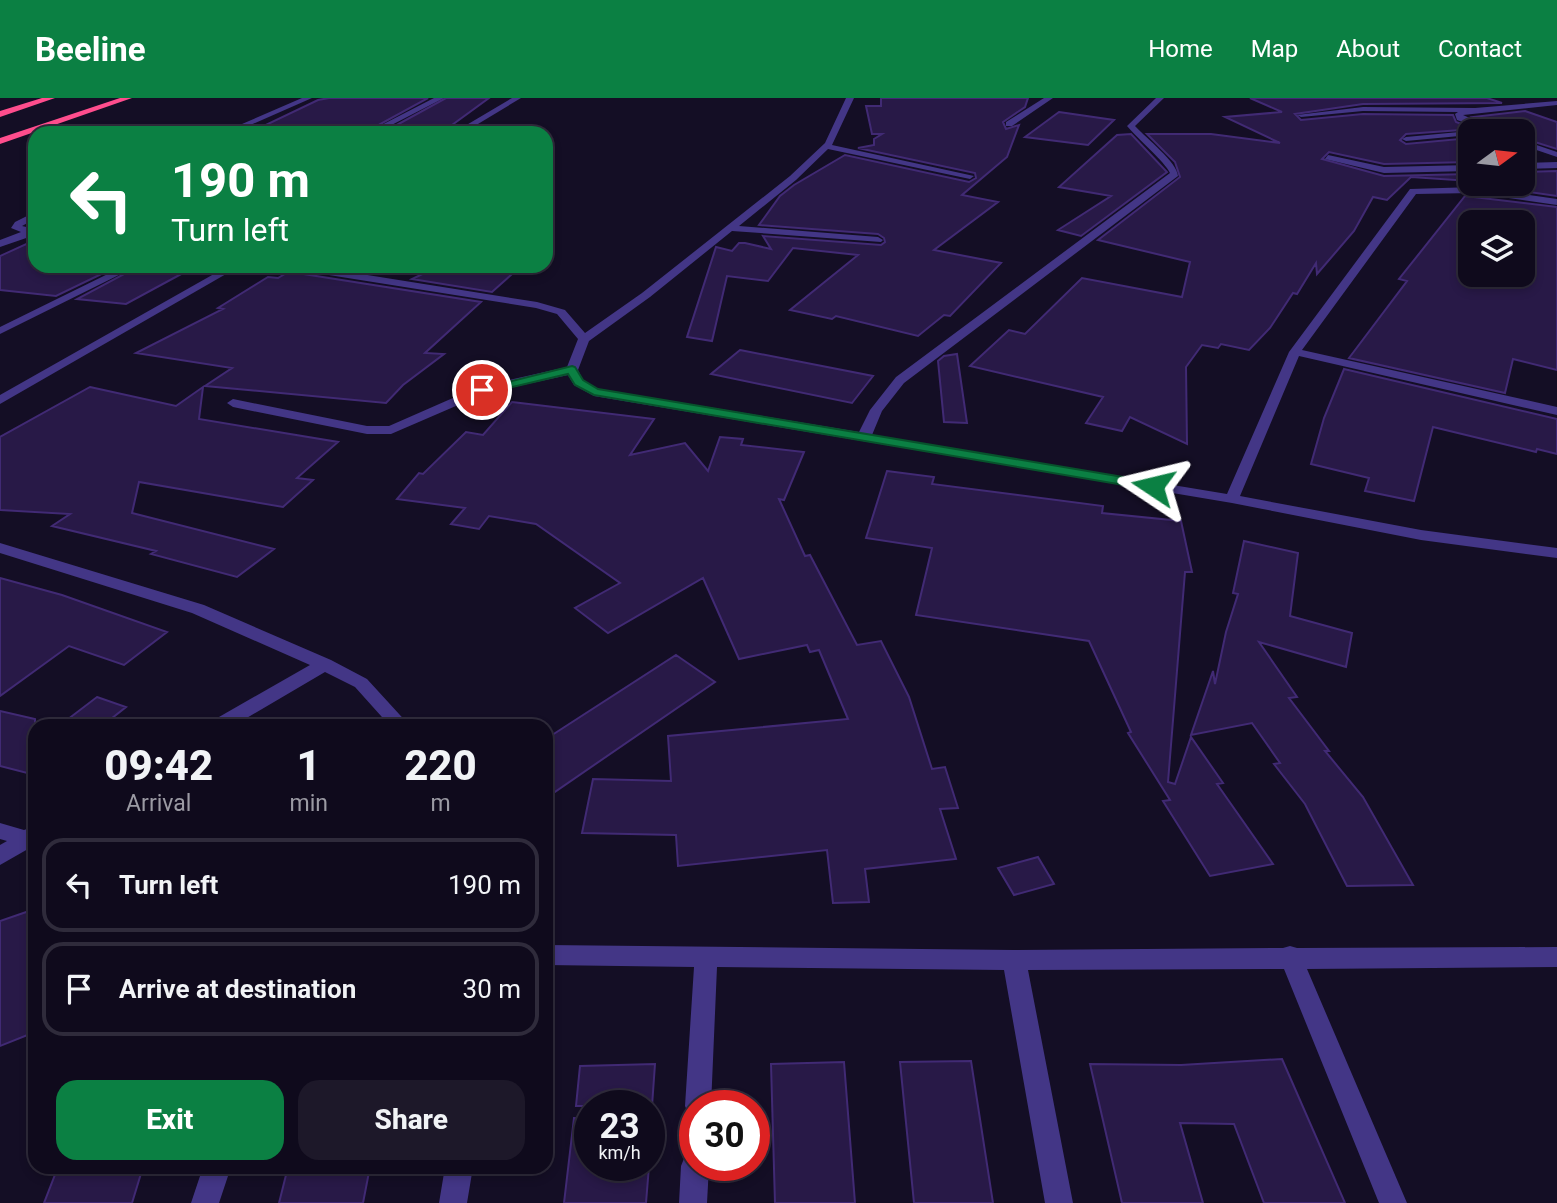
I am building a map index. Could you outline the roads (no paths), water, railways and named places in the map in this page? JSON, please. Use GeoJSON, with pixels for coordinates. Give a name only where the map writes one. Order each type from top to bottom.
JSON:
{"type":"FeatureCollection","features":[{"type":"Feature","properties":{"kind":"highway"},"geometry":{"type":"LineString","coordinates":[[0,114],[51,98]]}},
{"type":"Feature","properties":{"kind":"highway"},"geometry":{"type":"LineString","coordinates":[[45,126],[128,98]]}},
{"type":"Feature","properties":{"kind":"highway"},"geometry":{"type":"LineString","coordinates":[[0,141],[28,132]]}},
{"type":"Feature","properties":{"kind":"street"},"geometry":{"type":"LineString","coordinates":[[242,126],[308,98]]}},
{"type":"Feature","properties":{"kind":"street"},"geometry":{"type":"LineString","coordinates":[[384,126],[440,98]]}},
{"type":"Feature","properties":{"kind":"street"},"geometry":{"type":"LineString","coordinates":[[469,126],[517,98]]}},
{"type":"Feature","properties":{"kind":"street"},"geometry":{"type":"LineString","coordinates":[[572,370],[584,339],[646,295],[731,228],[793,178],[829,144],[850,98]]}},
{"type":"Feature","properties":{"kind":"street"},"geometry":{"type":"LineString","coordinates":[[1009,124],[1049,98]]}},
{"type":"Feature","properties":{"kind":"street"},"geometry":{"type":"LineString","coordinates":[[864,437],[876,410],[900,380],[1175,174],[1171,165],[1150,148],[1131,126],[1160,98]]}},
{"type":"Feature","properties":{"kind":"street"},"geometry":{"type":"LineString","coordinates":[[1502,98],[1525,106]]}},
{"type":"Feature","properties":{"kind":"street"},"geometry":{"type":"LineString","coordinates":[[1440,102],[1475,110]]}},
{"type":"Feature","properties":{"kind":"street"},"geometry":{"type":"LineString","coordinates":[[1301,115],[1363,109],[1475,110],[1557,103]]}},
{"type":"Feature","properties":{"kind":"street"},"geometry":{"type":"LineString","coordinates":[[1465,119],[1458,116],[1475,110]]}},
{"type":"Feature","properties":{"kind":"street"},"geometry":{"type":"LineString","coordinates":[[1406,139],[1458,134]]}},
{"type":"Feature","properties":{"kind":"street"},"geometry":{"type":"LineString","coordinates":[[825,146],[970,176]]}},
{"type":"Feature","properties":{"kind":"street"},"geometry":{"type":"LineString","coordinates":[[1535,147],[1557,155]]}},
{"type":"Feature","properties":{"kind":"street"},"geometry":{"type":"LineString","coordinates":[[1328,157],[1384,170],[1458,169]]}},
{"type":"Feature","properties":{"kind":"street"},"geometry":{"type":"LineString","coordinates":[[1535,166],[1557,165]]}},
{"type":"Feature","properties":{"kind":"street"},"geometry":{"type":"LineString","coordinates":[[1232,499],[1295,352],[1413,191],[1474,190],[1557,202]]}},
{"type":"Feature","properties":{"kind":"street"},"geometry":{"type":"LineString","coordinates":[[28,219],[16,228],[28,231]]}},
{"type":"Feature","properties":{"kind":"street"},"geometry":{"type":"LineString","coordinates":[[731,228],[878,240]]}},
{"type":"Feature","properties":{"kind":"street"},"geometry":{"type":"LineString","coordinates":[[0,244],[28,234]]}},
{"type":"Feature","properties":{"kind":"street"},"geometry":{"type":"LineString","coordinates":[[0,331],[118,273]]}},
{"type":"Feature","properties":{"kind":"street"},"geometry":{"type":"LineString","coordinates":[[0,400],[223,273]]}},
{"type":"Feature","properties":{"kind":"street"},"geometry":{"type":"LineString","coordinates":[[335,273],[537,305],[561,312],[584,339]]}},
{"type":"Feature","properties":{"kind":"street"},"geometry":{"type":"LineString","coordinates":[[1295,352],[1557,411]]}},
{"type":"Feature","properties":{"kind":"street"},"geometry":{"type":"LineString","coordinates":[[572,370],[579,382],[594,391],[1232,499],[1422,535],[1557,553]]}},
{"type":"Feature","properties":{"kind":"street"},"geometry":{"type":"LineString","coordinates":[[233,402],[367,430],[391,430],[482,390],[572,370]]}},
{"type":"Feature","properties":{"kind":"street"},"geometry":{"type":"LineString","coordinates":[[0,548],[198,609],[325,664],[361,684],[394,719]]}},
{"type":"Feature","properties":{"kind":"street"},"geometry":{"type":"LineString","coordinates":[[231,719],[325,664]]}},
{"type":"Feature","properties":{"kind":"street"},"geometry":{"type":"LineString","coordinates":[[0,831],[28,836]]}},
{"type":"Feature","properties":{"kind":"street"},"geometry":{"type":"LineString","coordinates":[[0,856],[28,839]]}},
{"type":"Feature","properties":{"kind":"street"},"geometry":{"type":"LineString","coordinates":[[553,955],[1014,960],[1290,956],[1557,957]]}},
{"type":"Feature","properties":{"kind":"street"},"geometry":{"type":"LineString","coordinates":[[699,1090],[706,956]]}},
{"type":"Feature","properties":{"kind":"street"},"geometry":{"type":"LineString","coordinates":[[1290,956],[1393,1203]]}},
{"type":"Feature","properties":{"kind":"street"},"geometry":{"type":"LineString","coordinates":[[1014,960],[1059,1203]]}},
{"type":"Feature","properties":{"kind":"street"},"geometry":{"type":"LineString","coordinates":[[205,1203],[215,1174]]}},
{"type":"Feature","properties":{"kind":"street"},"geometry":{"type":"LineString","coordinates":[[453,1203],[458,1174]]}},
{"type":"Feature","properties":{"kind":"street"},"geometry":{"type":"LineString","coordinates":[[693,1203],[694,1181]]}}]}
